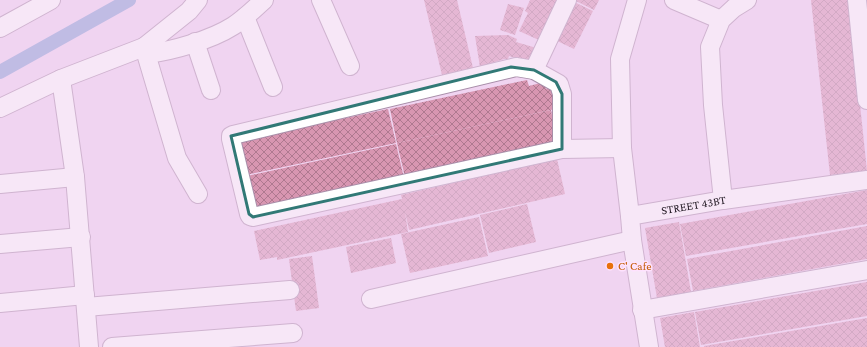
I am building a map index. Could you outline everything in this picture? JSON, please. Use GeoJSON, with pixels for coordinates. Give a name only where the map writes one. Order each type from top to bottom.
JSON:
{"type":"FeatureCollection","features":[{"type":"Feature","properties":{"kind":"street"},"geometry":{"type":"LineString","coordinates":[[0,28],[51,0]]}},
{"type":"Feature","properties":{"kind":"street"},"geometry":{"type":"LineString","coordinates":[[0,108],[61,79],[145,50],[189,11],[198,0]]}},
{"type":"Feature","properties":{"kind":"street"},"geometry":{"type":"LineString","coordinates":[[145,50],[162,52],[221,33],[245,17],[264,0]]}},
{"type":"Feature","properties":{"kind":"street"},"geometry":{"type":"LineString","coordinates":[[321,0],[350,66]]}},
{"type":"Feature","properties":{"kind":"street"},"geometry":{"type":"LineString","coordinates":[[534,70],[567,0]]}},
{"type":"Feature","properties":{"kind":"street"},"geometry":{"type":"LineString","coordinates":[[637,0],[620,59],[622,148],[632,240],[649,347]]}},
{"type":"Feature","properties":{"kind":"street"},"geometry":{"type":"LineString","coordinates":[[674,0],[714,12]]}},
{"type":"Feature","properties":{"kind":"street","name":"STREET 43BT"},"geometry":{"type":"LineString","coordinates":[[630,216],[723,200],[713,105],[710,47],[714,12],[734,8],[747,0]]}},
{"type":"Feature","properties":{"kind":"street"},"geometry":{"type":"LineString","coordinates":[[857,0],[867,100]]}},
{"type":"Feature","properties":{"kind":"street"},"geometry":{"type":"LineString","coordinates":[[245,17],[273,87]]}},
{"type":"Feature","properties":{"kind":"street"},"geometry":{"type":"LineString","coordinates":[[195,42],[211,90]]}},
{"type":"Feature","properties":{"kind":"street"},"geometry":{"type":"LineString","coordinates":[[145,50],[177,158],[198,194]]}},
{"type":"Feature","properties":{"kind":"street"},"geometry":{"type":"LineString","coordinates":[[562,149],[561,89],[556,82],[534,70],[516,67],[231,136],[249,214],[253,217],[562,149],[622,148]]}},
{"type":"Feature","properties":{"kind":"street"},"geometry":{"type":"LineString","coordinates":[[61,79],[75,177],[89,347]]}},
{"type":"Feature","properties":{"kind":"street"},"geometry":{"type":"LineString","coordinates":[[0,184],[75,177]]}},
{"type":"Feature","properties":{"kind":"street"},"geometry":{"type":"LineString","coordinates":[[723,200],[867,180]]}},
{"type":"Feature","properties":{"kind":"street"},"geometry":{"type":"LineString","coordinates":[[0,244],[81,237]]}},
{"type":"Feature","properties":{"kind":"street"},"geometry":{"type":"LineString","coordinates":[[371,299],[632,240]]}},
{"type":"Feature","properties":{"kind":"street"},"geometry":{"type":"LineString","coordinates":[[642,310],[867,270]]}},
{"type":"Feature","properties":{"kind":"street"},"geometry":{"type":"LineString","coordinates":[[0,303],[85,301],[290,290]]}},
{"type":"Feature","properties":{"kind":"street"},"geometry":{"type":"LineString","coordinates":[[112,347],[293,333]]}},
{"type":"Feature","properties":{"kind":"highlighted area"},"geometry":{"type":"Polygon","coordinates":[[[511,67],[534,70],[556,82],[562,94],[562,149],[253,217],[249,214],[231,136],[511,67]]]}},
{"type":"Feature","properties":{"kind":"building"},"geometry":{"type":"Polygon","coordinates":[[[424,0],[457,0],[473,68],[442,75],[424,0]]]}},
{"type":"Feature","properties":{"kind":"building"},"geometry":{"type":"Polygon","coordinates":[[[530,0],[561,0],[541,41],[519,31],[528,13],[525,11],[530,0]]]}},
{"type":"Feature","properties":{"kind":"building"},"geometry":{"type":"Polygon","coordinates":[[[570,0],[593,11],[574,49],[551,38],[570,0]]]}},
{"type":"Feature","properties":{"kind":"building"},"geometry":{"type":"Polygon","coordinates":[[[574,0],[599,0],[594,10],[574,0]]]}},
{"type":"Feature","properties":{"kind":"building"},"geometry":{"type":"Polygon","coordinates":[[[811,0],[849,0],[867,171],[830,175],[811,0]]]}},
{"type":"Feature","properties":{"kind":"building"},"geometry":{"type":"Polygon","coordinates":[[[508,4],[524,8],[515,35],[500,30],[508,4]]]}},
{"type":"Feature","properties":{"kind":"building"},"geometry":{"type":"Polygon","coordinates":[[[508,35],[517,39],[516,42],[540,49],[532,63],[509,56],[508,59],[480,67],[475,36],[508,35]]]}},
{"type":"Feature","properties":{"kind":"building"},"geometry":{"type":"Polygon","coordinates":[[[527,80],[529,86],[544,82],[546,89],[555,87],[560,108],[397,143],[390,109],[527,80]]]}},
{"type":"Feature","properties":{"kind":"building"},"geometry":{"type":"Polygon","coordinates":[[[388,109],[396,143],[246,175],[238,141],[388,109]]]}},
{"type":"Feature","properties":{"kind":"building"},"geometry":{"type":"Polygon","coordinates":[[[551,110],[558,144],[405,177],[397,143],[551,110]]]}},
{"type":"Feature","properties":{"kind":"building"},"geometry":{"type":"Polygon","coordinates":[[[396,144],[404,178],[254,210],[247,176],[396,144]]]}},
{"type":"Feature","properties":{"kind":"building"},"geometry":{"type":"Polygon","coordinates":[[[557,159],[565,194],[409,230],[405,212],[408,232],[277,260],[277,257],[260,260],[254,231],[402,199],[401,195],[557,159]]]}},
{"type":"Feature","properties":{"kind":"building"},"geometry":{"type":"Polygon","coordinates":[[[867,190],[867,224],[686,256],[680,224],[867,190]]]}},
{"type":"Feature","properties":{"kind":"building"},"geometry":{"type":"Polygon","coordinates":[[[527,204],[536,242],[489,253],[480,215],[527,204]]]}},
{"type":"Feature","properties":{"kind":"building"},"geometry":{"type":"Polygon","coordinates":[[[479,217],[488,256],[410,273],[401,234],[479,217]]]}},
{"type":"Feature","properties":{"kind":"building"},"geometry":{"type":"Polygon","coordinates":[[[679,222],[691,292],[657,298],[645,228],[679,222]]]}},
{"type":"Feature","properties":{"kind":"building"},"geometry":{"type":"Polygon","coordinates":[[[867,226],[867,259],[693,291],[687,259],[867,226]]]}},
{"type":"Feature","properties":{"kind":"building"},"geometry":{"type":"Polygon","coordinates":[[[391,238],[396,263],[351,273],[346,247],[391,238]]]}},
{"type":"Feature","properties":{"kind":"building"},"geometry":{"type":"Polygon","coordinates":[[[312,256],[319,308],[296,311],[289,259],[312,256]]]}},
{"type":"Feature","properties":{"kind":"building"},"geometry":{"type":"Polygon","coordinates":[[[867,282],[867,316],[701,345],[695,312],[867,282]]]}},
{"type":"Feature","properties":{"kind":"building"},"geometry":{"type":"Polygon","coordinates":[[[694,312],[700,347],[665,347],[660,318],[694,312]]]}},
{"type":"Feature","properties":{"kind":"building"},"geometry":{"type":"Polygon","coordinates":[[[867,318],[867,347],[704,347],[704,346],[867,318]]]}},
{"type":"Feature","properties":{"kind":"waterway"},"geometry":{"type":"LineString","coordinates":[[0,72],[129,0]]}},
{"type":"Feature","properties":{"kind":"place","name":"C' Cafe"},"geometry":{"type":"Point","coordinates":[610,266]}}]}
